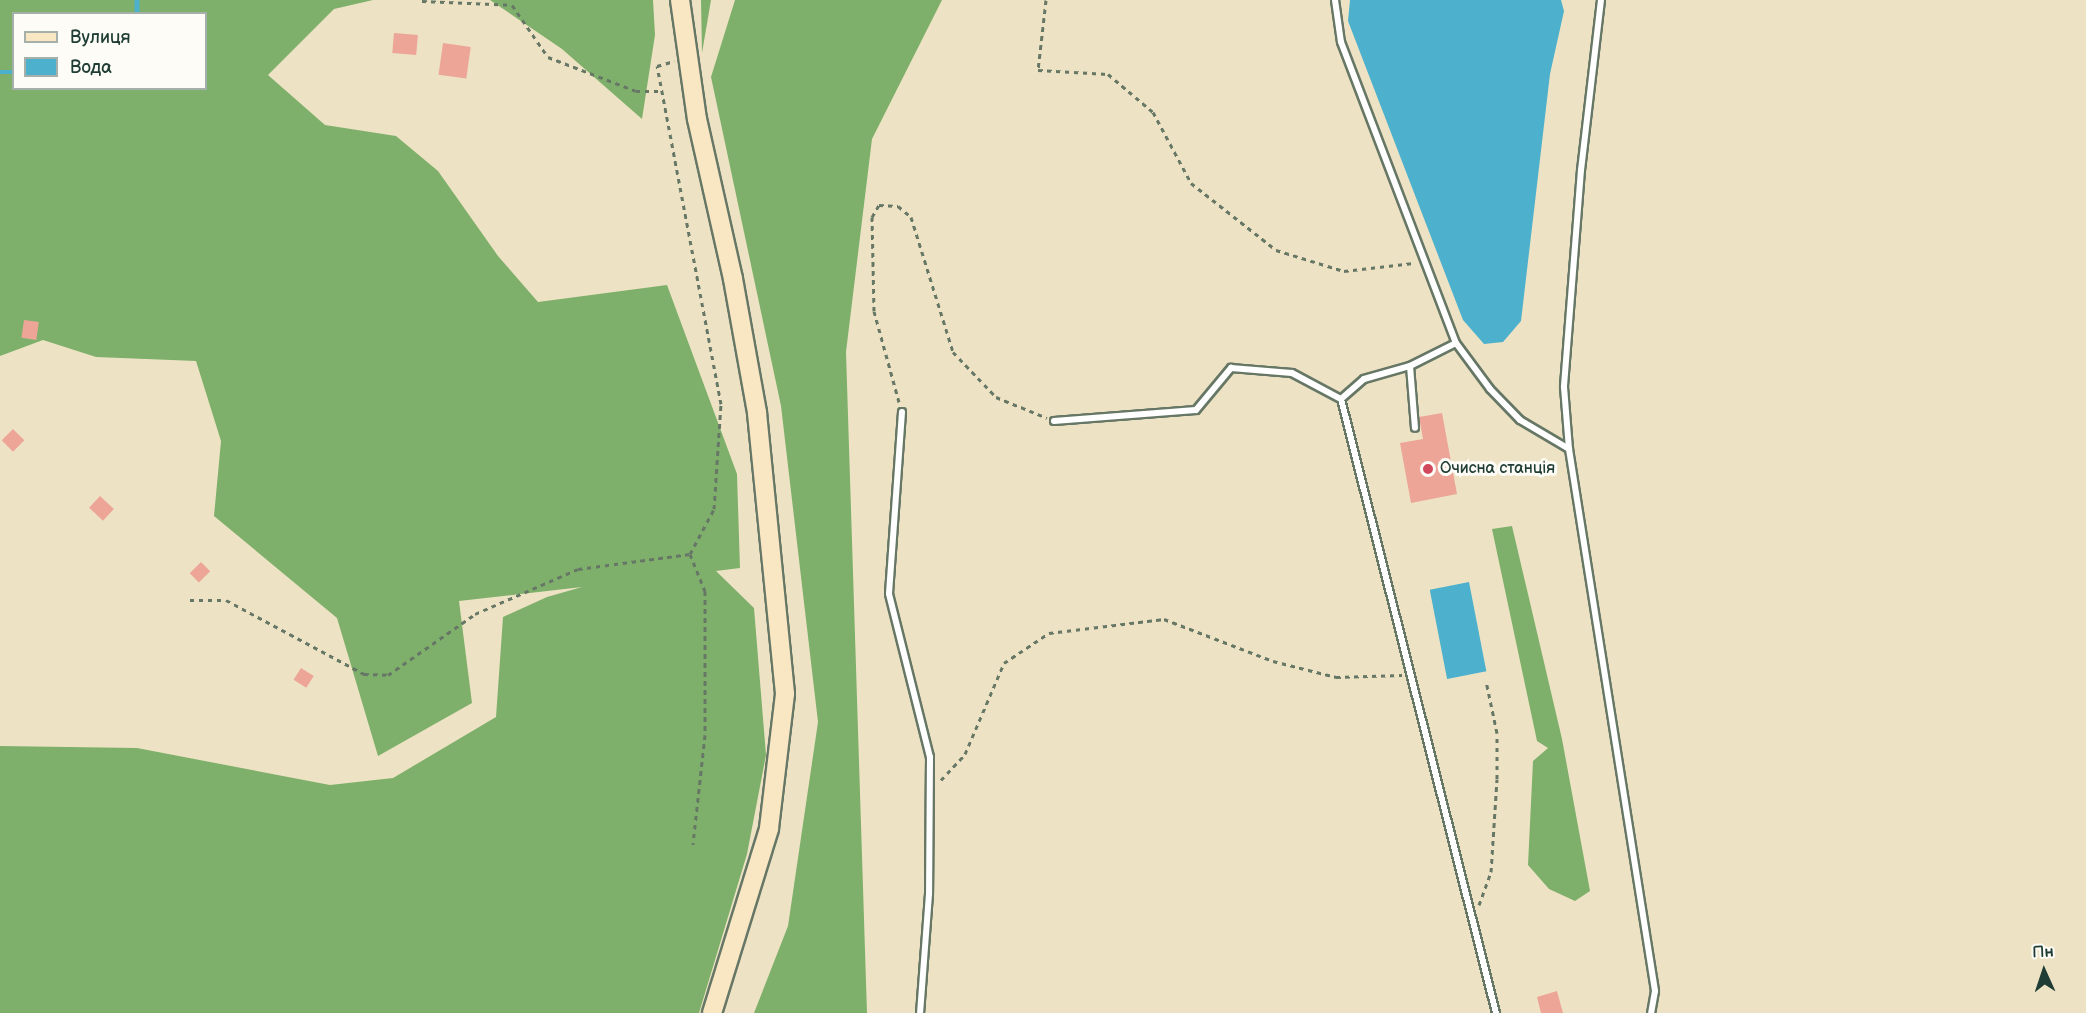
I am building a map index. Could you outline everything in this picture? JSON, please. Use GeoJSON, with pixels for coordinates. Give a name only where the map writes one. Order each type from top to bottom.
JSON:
{"type":"FeatureCollection","features":[{"type":"Feature","properties":{"kind":"main road"},"geometry":{"type":"LineString","coordinates":[[680,0],[688,57],[757,413],[785,694],[769,829],[712,1013]]}},
{"type":"Feature","properties":{"kind":"lane"},"geometry":{"type":"LineString","coordinates":[[1335,0],[1341,42],[1427,262],[1456,343],[1490,389],[1520,420],[1569,449]]}},
{"type":"Feature","properties":{"kind":"lane"},"geometry":{"type":"LineString","coordinates":[[1601,0],[1581,170],[1564,387],[1569,449],[1655,991],[1652,1013]]}},
{"type":"Feature","properties":{"kind":"lane"},"geometry":{"type":"LineString","coordinates":[[1341,399],[1364,379],[1410,366],[1456,343]]}},
{"type":"Feature","properties":{"kind":"lane"},"geometry":{"type":"LineString","coordinates":[[1410,366],[1415,428]]}},
{"type":"Feature","properties":{"kind":"lane"},"geometry":{"type":"LineString","coordinates":[[1054,421],[1196,410],[1231,368],[1292,373],[1341,399],[1475,918],[1496,1013]]}},
{"type":"Feature","properties":{"kind":"lane"},"geometry":{"type":"LineString","coordinates":[[902,412],[889,594],[930,757],[929,894],[920,1013]]}},
{"type":"Feature","properties":{"kind":"path"},"geometry":{"type":"LineString","coordinates":[[1046,0],[1038,70],[1108,74],[1153,112],[1191,183],[1276,250],[1344,271],[1427,262]]}},
{"type":"Feature","properties":{"kind":"path"},"geometry":{"type":"LineString","coordinates":[[422,1],[512,5],[548,57],[636,91],[662,91]]}},
{"type":"Feature","properties":{"kind":"path"},"geometry":{"type":"LineString","coordinates":[[688,57],[657,66],[721,404],[714,509],[690,554]]}},
{"type":"Feature","properties":{"kind":"path"},"geometry":{"type":"LineString","coordinates":[[902,412],[874,312],[872,217],[879,205],[898,206],[911,216],[953,352],[996,397],[1054,421]]}},
{"type":"Feature","properties":{"kind":"path"},"geometry":{"type":"LineString","coordinates":[[190,600],[226,600],[364,674],[388,675],[416,659],[475,614],[578,569],[690,554]]}},
{"type":"Feature","properties":{"kind":"path"},"geometry":{"type":"LineString","coordinates":[[690,554],[705,591],[705,735],[693,844]]}},
{"type":"Feature","properties":{"kind":"path"},"geometry":{"type":"LineString","coordinates":[[930,791],[965,754],[1004,663],[1049,633],[1164,619],[1273,661],[1336,677],[1412,675]]}},
{"type":"Feature","properties":{"kind":"path"},"geometry":{"type":"LineString","coordinates":[[1475,918],[1491,872],[1497,778],[1497,734],[1486,681]]}},
{"type":"Feature","properties":{"kind":"green space"},"geometry":{"type":"Polygon","coordinates":[[[0,0],[373,0],[334,9],[268,75],[325,125],[396,136],[438,171],[498,256],[538,302],[667,285],[737,474],[740,568],[716,571],[754,608],[766,755],[747,854],[699,1013],[0,1013],[0,746],[137,748],[330,785],[393,778],[496,717],[503,617],[547,597],[582,587],[459,601],[472,703],[378,756],[337,618],[214,516],[221,441],[196,361],[96,357],[43,340],[0,356],[0,0]]]}},
{"type":"Feature","properties":{"kind":"green space"},"geometry":{"type":"Polygon","coordinates":[[[490,0],[653,0],[655,35],[642,119],[562,49],[490,0]]]}},
{"type":"Feature","properties":{"kind":"green space"},"geometry":{"type":"Polygon","coordinates":[[[701,0],[711,0],[702,53],[701,0]]]}},
{"type":"Feature","properties":{"kind":"green space"},"geometry":{"type":"Polygon","coordinates":[[[735,0],[942,0],[872,139],[846,352],[867,1013],[754,1013],[788,926],[818,722],[781,406],[711,77],[735,0]]]}},
{"type":"Feature","properties":{"kind":"green space"},"geometry":{"type":"Polygon","coordinates":[[[1512,526],[1562,739],[1590,891],[1575,901],[1549,889],[1528,865],[1533,761],[1548,748],[1537,741],[1492,529],[1512,526]]]}},
{"type":"Feature","properties":{"kind":"water"},"geometry":{"type":"Polygon","coordinates":[[[1350,0],[1561,0],[1564,11],[1550,74],[1521,321],[1503,342],[1484,344],[1463,320],[1348,21],[1350,0]]]}},
{"type":"Feature","properties":{"kind":"water"},"geometry":{"type":"Polygon","coordinates":[[[1469,582],[1486,671],[1447,679],[1430,590],[1469,582]]]}},
{"type":"Feature","properties":{"kind":"building"},"geometry":{"type":"Polygon","coordinates":[[[394,33],[418,35],[416,55],[392,53],[394,33]]]}},
{"type":"Feature","properties":{"kind":"building"},"geometry":{"type":"Polygon","coordinates":[[[443,43],[471,47],[466,79],[439,75],[443,43]]]}},
{"type":"Feature","properties":{"kind":"building"},"geometry":{"type":"Polygon","coordinates":[[[24,320],[39,322],[36,340],[21,338],[24,320]]]}},
{"type":"Feature","properties":{"kind":"building","name":"Очисна станція"},"geometry":{"type":"Polygon","coordinates":[[[1442,413],[1457,494],[1411,503],[1400,443],[1423,439],[1419,417],[1442,413]]]}},
{"type":"Feature","properties":{"kind":"building"},"geometry":{"type":"Polygon","coordinates":[[[13,429],[24,440],[13,452],[2,440],[13,429]]]}},
{"type":"Feature","properties":{"kind":"building"},"geometry":{"type":"Polygon","coordinates":[[[100,496],[114,509],[103,521],[89,508],[100,496]]]}},
{"type":"Feature","properties":{"kind":"building"},"geometry":{"type":"Polygon","coordinates":[[[201,562],[210,571],[199,583],[190,573],[201,562]]]}},
{"type":"Feature","properties":{"kind":"building"},"geometry":{"type":"Polygon","coordinates":[[[301,668],[314,676],[306,688],[294,680],[301,668]]]}},
{"type":"Feature","properties":{"kind":"building"},"geometry":{"type":"Polygon","coordinates":[[[1557,991],[1563,1013],[1541,1013],[1537,997],[1557,991]]]}},
{"type":"Feature","properties":{"kind":"waterway"},"geometry":{"type":"LineString","coordinates":[[137,0],[137,12]]}},
{"type":"Feature","properties":{"kind":"waterway"},"geometry":{"type":"LineString","coordinates":[[0,72],[12,72]]}},
{"type":"Feature","properties":{"kind":"place","name":"Очисна станція"},"geometry":{"type":"Point","coordinates":[1428,469]}}]}
